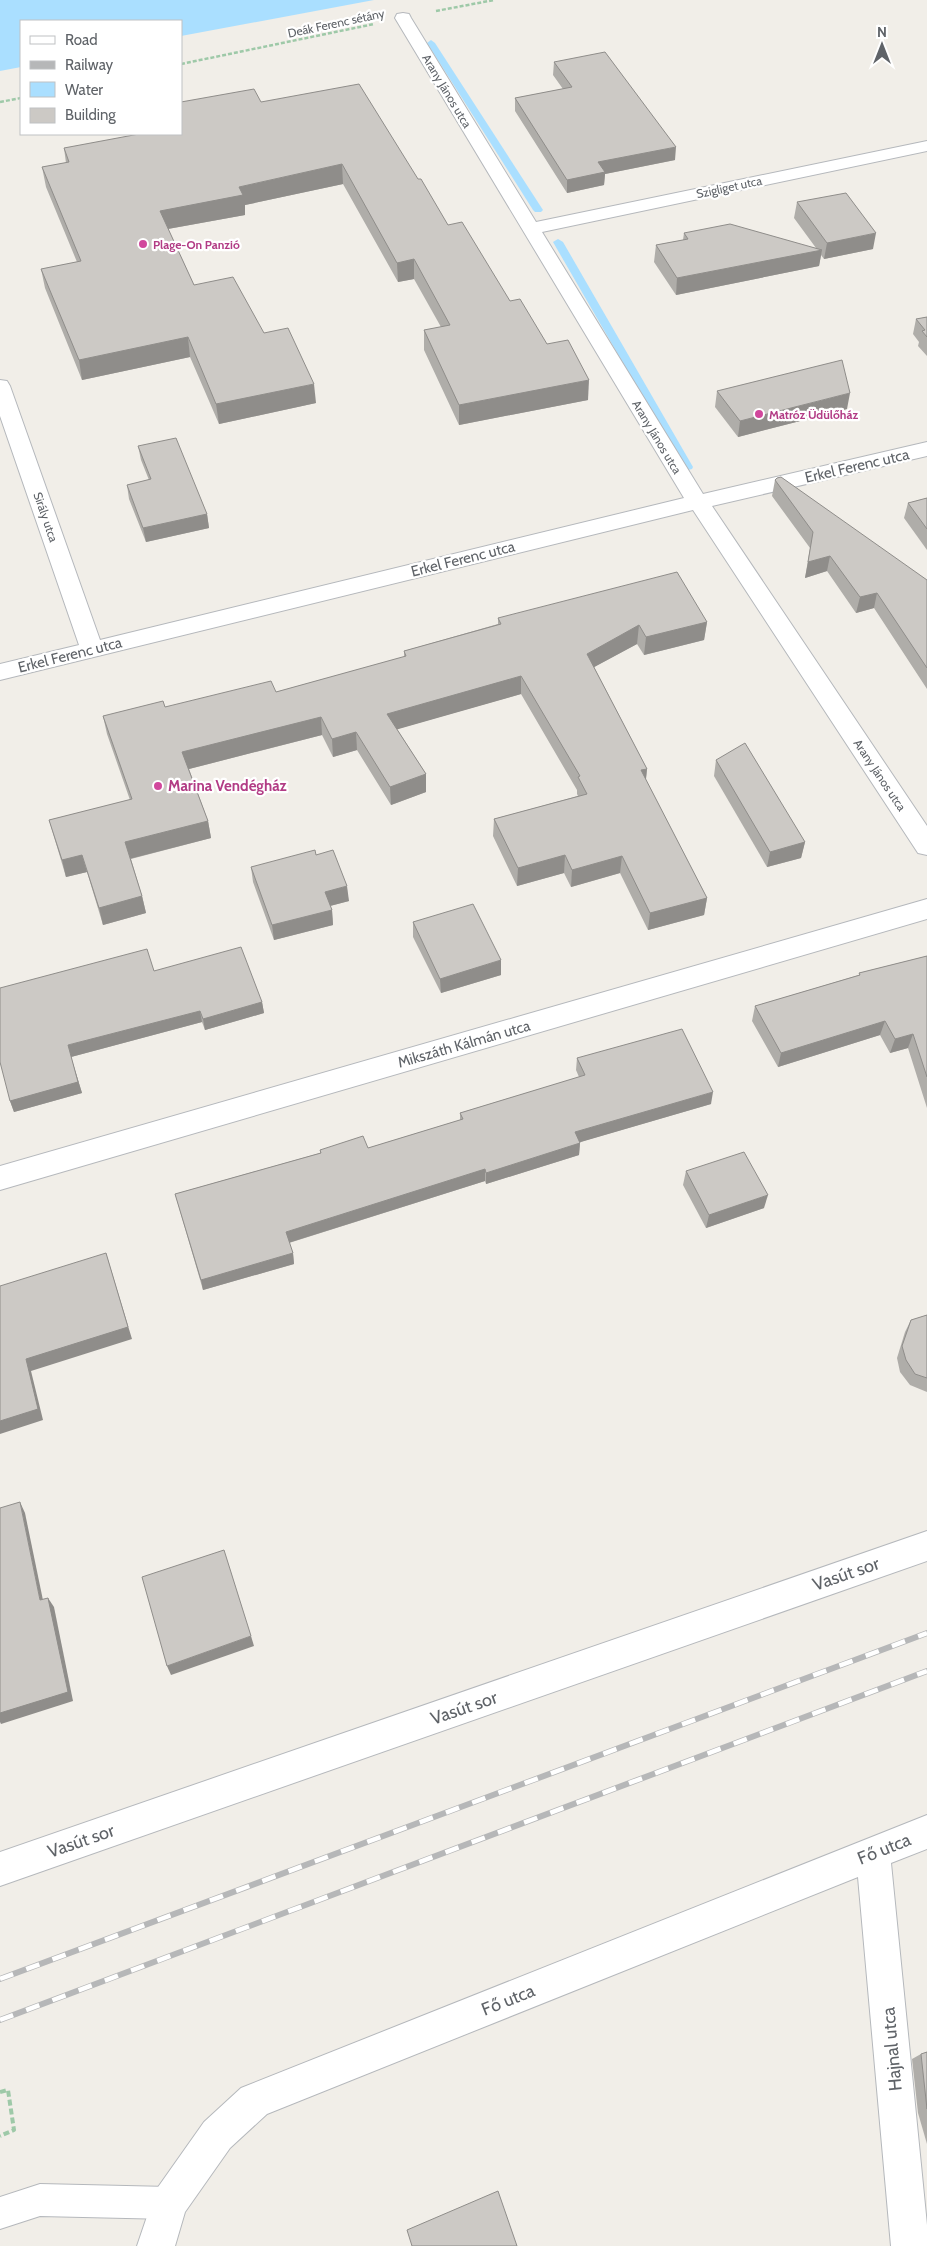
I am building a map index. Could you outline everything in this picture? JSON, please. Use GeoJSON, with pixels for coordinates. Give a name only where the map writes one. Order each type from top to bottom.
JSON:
{"type":"FeatureCollection","features":[{"type":"Feature","properties":{"kind":"street","name":"Arany János utca"},"geometry":{"type":"LineString","coordinates":[[402,18],[698,502],[927,846]]}},
{"type":"Feature","properties":{"kind":"street","name":"Szigliget utca"},"geometry":{"type":"LineString","coordinates":[[530,229],[927,146]]}},
{"type":"Feature","properties":{"kind":"street","name":"Sirály utca"},"geometry":{"type":"LineString","coordinates":[[0,386],[92,649]]}},
{"type":"Feature","properties":{"kind":"street","name":"Erkel Ferenc utca"},"geometry":{"type":"LineString","coordinates":[[0,672],[698,502],[927,449]]}},
{"type":"Feature","properties":{"kind":"street","name":"Mikszáth Kálmán utca"},"geometry":{"type":"LineString","coordinates":[[0,1178],[927,909]]}},
{"type":"Feature","properties":{"kind":"street","name":"Vasút sor"},"geometry":{"type":"LineString","coordinates":[[0,1869],[927,1546]]}},
{"type":"Feature","properties":{"kind":"street","name":"Fő utca"},"geometry":{"type":"LineString","coordinates":[[156,2246],[169,2203],[217,2135],[254,2101],[927,1832]]}},
{"type":"Feature","properties":{"kind":"street","name":"Hajnal utca"},"geometry":{"type":"LineString","coordinates":[[873,1853],[910,2246]]}},
{"type":"Feature","properties":{"kind":"lane"},"geometry":{"type":"LineString","coordinates":[[0,2213],[40,2200],[169,2203]]}},
{"type":"Feature","properties":{"kind":"path","name":"Deák Ferenc sétány"},"geometry":{"type":"LineString","coordinates":[[182,64],[494,0]]}},
{"type":"Feature","properties":{"kind":"path"},"geometry":{"type":"LineString","coordinates":[[0,102],[20,98]]}},
{"type":"Feature","properties":{"kind":"path"},"geometry":{"type":"LineString","coordinates":[[0,2092],[8,2090],[14,2130],[0,2136]]}},
{"type":"Feature","properties":{"kind":"water"},"geometry":{"type":"Polygon","coordinates":[[[0,0],[374,0],[182,36],[182,20],[20,20],[20,67],[0,71],[0,0]]]}},
{"type":"Feature","properties":{"kind":"building"},"geometry":{"type":"Polygon","coordinates":[[[605,52],[676,147],[598,162],[605,172],[567,180],[515,98],[572,87],[554,62],[605,52]]]}},
{"type":"Feature","properties":{"kind":"building"},"geometry":{"type":"Polygon","coordinates":[[[359,84],[418,179],[421,179],[448,225],[462,222],[510,301],[520,299],[547,344],[568,340],[589,380],[459,405],[424,330],[450,325],[414,259],[397,263],[342,164],[239,187],[243,195],[160,211],[194,285],[233,277],[264,333],[288,328],[314,384],[216,404],[188,337],[79,360],[41,269],[81,261],[42,167],[69,162],[64,148],[134,135],[182,135],[182,102],[254,89],[261,102],[359,84]]]}},
{"type":"Feature","properties":{"kind":"building"},"geometry":{"type":"Polygon","coordinates":[[[846,193],[876,233],[827,243],[797,202],[846,193]]]}},
{"type":"Feature","properties":{"kind":"building"},"geometry":{"type":"Polygon","coordinates":[[[730,224],[822,250],[677,278],[656,245],[688,239],[684,233],[730,224]]]}},
{"type":"Feature","properties":{"kind":"building"},"geometry":{"type":"Polygon","coordinates":[[[927,317],[927,337],[922,331],[925,330],[916,319],[927,317]]]}},
{"type":"Feature","properties":{"kind":"building"},"geometry":{"type":"Polygon","coordinates":[[[842,360],[850,393],[740,421],[717,391],[842,360]]]}},
{"type":"Feature","properties":{"kind":"building"},"geometry":{"type":"Polygon","coordinates":[[[176,438],[207,514],[143,528],[127,485],[151,479],[138,446],[176,438]]]}},
{"type":"Feature","properties":{"kind":"building"},"geometry":{"type":"Polygon","coordinates":[[[781,477],[927,580],[927,668],[877,593],[860,597],[830,556],[808,562],[813,532],[775,480],[781,477]]]}},
{"type":"Feature","properties":{"kind":"building"},"geometry":{"type":"Polygon","coordinates":[[[927,498],[927,529],[908,503],[927,498]]]}},
{"type":"Feature","properties":{"kind":"building"},"geometry":{"type":"Polygon","coordinates":[[[677,572],[707,622],[646,637],[639,625],[587,654],[647,769],[641,770],[707,898],[650,913],[622,856],[572,870],[565,855],[518,868],[494,819],[587,794],[578,777],[580,776],[521,676],[387,714],[426,774],[390,787],[356,732],[332,739],[321,717],[182,752],[208,821],[125,842],[142,896],[99,908],[82,855],[62,860],[49,820],[132,799],[103,716],[163,701],[165,707],[271,681],[276,692],[406,656],[404,651],[501,624],[498,618],[677,572]]]}},
{"type":"Feature","properties":{"kind":"building"},"geometry":{"type":"Polygon","coordinates":[[[745,743],[805,842],[770,852],[716,760],[745,743]]]}},
{"type":"Feature","properties":{"kind":"building"},"geometry":{"type":"Polygon","coordinates":[[[315,850],[316,855],[333,850],[347,886],[325,892],[332,910],[272,925],[251,867],[315,850]]]}},
{"type":"Feature","properties":{"kind":"building"},"geometry":{"type":"Polygon","coordinates":[[[473,904],[501,960],[440,979],[413,922],[473,904]]]}},
{"type":"Feature","properties":{"kind":"building"},"geometry":{"type":"Polygon","coordinates":[[[241,947],[262,1002],[203,1019],[200,1011],[68,1045],[78,1082],[10,1101],[0,1062],[0,988],[147,949],[154,971],[241,947]]]}},
{"type":"Feature","properties":{"kind":"building"},"geometry":{"type":"Polygon","coordinates":[[[927,956],[927,1077],[913,1034],[895,1039],[885,1021],[781,1053],[755,1006],[860,975],[859,973],[927,956]]]}},
{"type":"Feature","properties":{"kind":"building"},"geometry":{"type":"Polygon","coordinates":[[[682,1029],[713,1092],[575,1132],[580,1143],[486,1173],[485,1169],[286,1232],[293,1253],[201,1280],[175,1194],[321,1153],[320,1150],[363,1136],[368,1148],[463,1119],[460,1113],[585,1075],[577,1058],[682,1029]]]}},
{"type":"Feature","properties":{"kind":"building"},"geometry":{"type":"Polygon","coordinates":[[[744,1152],[768,1195],[709,1215],[686,1171],[744,1152]]]}},
{"type":"Feature","properties":{"kind":"building"},"geometry":{"type":"Polygon","coordinates":[[[106,1253],[128,1327],[26,1359],[38,1409],[0,1421],[0,1286],[106,1253]]]}},
{"type":"Feature","properties":{"kind":"building"},"geometry":{"type":"Polygon","coordinates":[[[927,1315],[927,1378],[915,1374],[906,1360],[902,1346],[911,1320],[927,1315]]]}},
{"type":"Feature","properties":{"kind":"building"},"geometry":{"type":"Polygon","coordinates":[[[20,1502],[40,1600],[48,1598],[68,1692],[0,1713],[0,1508],[20,1502]]]}},
{"type":"Feature","properties":{"kind":"building"},"geometry":{"type":"Polygon","coordinates":[[[224,1550],[251,1636],[167,1666],[142,1577],[224,1550]]]}},
{"type":"Feature","properties":{"kind":"building"},"geometry":{"type":"Polygon","coordinates":[[[927,2052],[927,2109],[921,2054],[927,2052]]]}},
{"type":"Feature","properties":{"kind":"building"},"geometry":{"type":"Polygon","coordinates":[[[498,2191],[517,2246],[412,2246],[407,2230],[498,2191]]]}},
{"type":"Feature","properties":{"kind":"waterway"},"geometry":{"type":"LineString","coordinates":[[431,43],[538,210]]}},
{"type":"Feature","properties":{"kind":"waterway"},"geometry":{"type":"LineString","coordinates":[[558,242],[688,467]]}},
{"type":"Feature","properties":{"kind":"railway"},"geometry":{"type":"LineString","coordinates":[[0,1979],[927,1633]]}},
{"type":"Feature","properties":{"kind":"railway"},"geometry":{"type":"LineString","coordinates":[[0,2020],[927,1671]]}},
{"type":"Feature","properties":{"kind":"place","name":"Plage-On Panzió"},"geometry":{"type":"Point","coordinates":[143,244]}},
{"type":"Feature","properties":{"kind":"place","name":"Matróz Üdülőház"},"geometry":{"type":"Point","coordinates":[759,414]}},
{"type":"Feature","properties":{"kind":"place","name":"Marina Vendégház"},"geometry":{"type":"Point","coordinates":[158,786]}}]}
